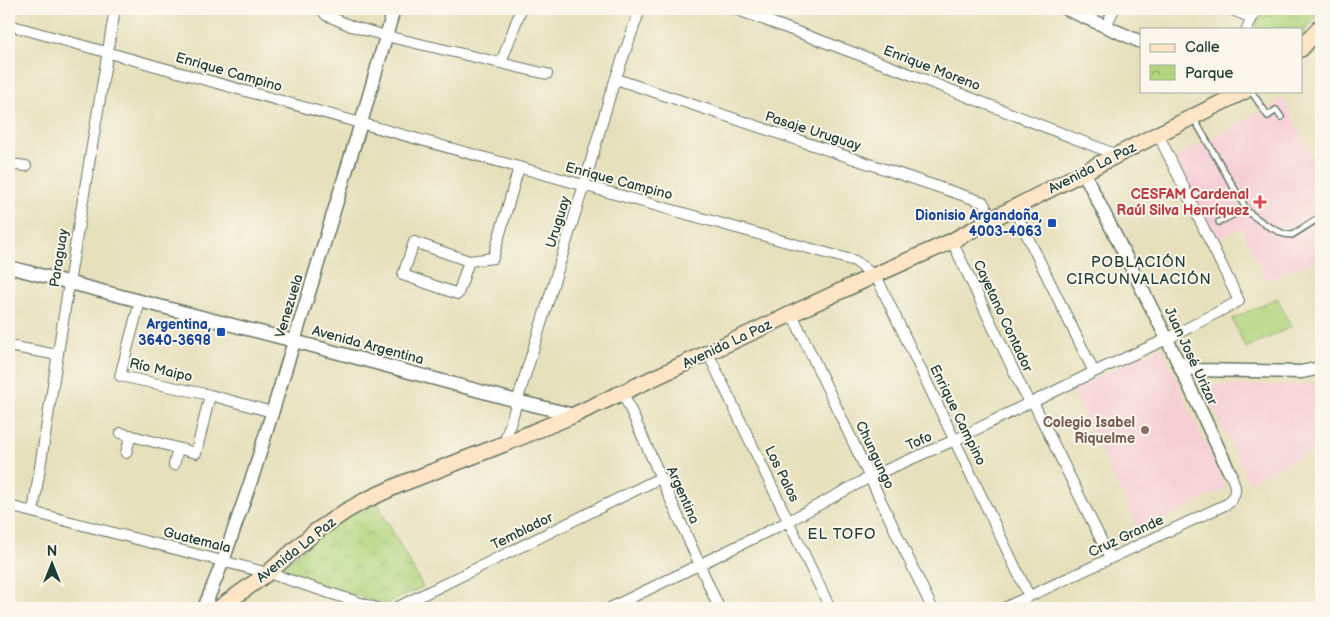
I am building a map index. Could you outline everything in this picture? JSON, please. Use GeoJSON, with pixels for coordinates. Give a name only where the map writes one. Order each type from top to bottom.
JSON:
{"type":"FeatureCollection","features":[{"type":"Feature","properties":{"kind":"main road"},"geometry":{"type":"LineString","coordinates":[[1302,48],[1321,26]]}},
{"type":"Feature","properties":{"kind":"main road","name":"Avenida La Paz"},"geometry":{"type":"LineString","coordinates":[[219,608],[268,573],[315,532],[364,501],[401,484],[574,415],[952,241],[1243,92]]}},
{"type":"Feature","properties":{"kind":"street","name":"Paraguay"},"geometry":{"type":"LineString","coordinates":[[33,512],[115,9]]}},
{"type":"Feature","properties":{"kind":"street"},"geometry":{"type":"LineString","coordinates":[[321,9],[326,15],[351,26],[547,74]]}},
{"type":"Feature","properties":{"kind":"street","name":"Venezuela"},"geometry":{"type":"LineString","coordinates":[[204,608],[254,472],[394,9]]}},
{"type":"Feature","properties":{"kind":"street"},"geometry":{"type":"LineString","coordinates":[[501,62],[522,9]]}},
{"type":"Feature","properties":{"kind":"street","name":"Uruguay"},"geometry":{"type":"LineString","coordinates":[[504,444],[616,80],[640,9]]}},
{"type":"Feature","properties":{"kind":"street","name":"Enrique Moreno"},"geometry":{"type":"LineString","coordinates":[[735,9],[884,64],[1117,155]]}},
{"type":"Feature","properties":{"kind":"street"},"geometry":{"type":"LineString","coordinates":[[1066,9],[1087,13],[1106,26],[1140,42]]}},
{"type":"Feature","properties":{"kind":"street"},"geometry":{"type":"LineString","coordinates":[[1106,26],[1114,9]]}},
{"type":"Feature","properties":{"kind":"street"},"geometry":{"type":"LineString","coordinates":[[1230,9],[1254,13],[1247,28]]}},
{"type":"Feature","properties":{"kind":"street","name":"Enrique Campino"},"geometry":{"type":"LineString","coordinates":[[9,25],[855,261],[877,278],[1029,596]]}},
{"type":"Feature","properties":{"kind":"street","name":"Pasaje Uruguay"},"geometry":{"type":"LineString","coordinates":[[616,80],[983,202],[992,219]]}},
{"type":"Feature","properties":{"kind":"street","name":"Tofo"},"geometry":{"type":"LineString","coordinates":[[610,608],[789,521],[870,477],[955,440],[1094,372],[1167,339],[1239,301],[1158,134]]}},
{"type":"Feature","properties":{"kind":"street"},"geometry":{"type":"LineString","coordinates":[[9,164],[26,166]]}},
{"type":"Feature","properties":{"kind":"street"},"geometry":{"type":"LineString","coordinates":[[469,261],[458,294],[403,275],[414,242],[469,261],[493,258],[519,167]]}},
{"type":"Feature","properties":{"kind":"street","name":"Juan José Urizar"},"geometry":{"type":"LineString","coordinates":[[1084,172],[1167,339],[1230,473]]}},
{"type":"Feature","properties":{"kind":"street"},"geometry":{"type":"LineString","coordinates":[[1014,209],[1094,372]]}},
{"type":"Feature","properties":{"kind":"street","name":"Cayetano Contador"},"geometry":{"type":"LineString","coordinates":[[952,241],[1031,403],[1110,558]]}},
{"type":"Feature","properties":{"kind":"street","name":"Avenida Argentina"},"geometry":{"type":"LineString","coordinates":[[9,267],[294,340],[574,415]]}},
{"type":"Feature","properties":{"kind":"street","name":"Río Maipo"},"geometry":{"type":"LineString","coordinates":[[140,301],[120,376],[210,395],[272,412]]}},
{"type":"Feature","properties":{"kind":"street","name":"Chungungo"},"geometry":{"type":"LineString","coordinates":[[792,314],[932,608]]}},
{"type":"Feature","properties":{"kind":"street"},"geometry":{"type":"LineString","coordinates":[[9,346],[58,355]]}},
{"type":"Feature","properties":{"kind":"street","name":"Los Palos"},"geometry":{"type":"LineString","coordinates":[[708,352],[830,608]]}},
{"type":"Feature","properties":{"kind":"street"},"geometry":{"type":"LineString","coordinates":[[1175,357],[1186,367],[1197,370],[1301,372],[1321,368]]}},
{"type":"Feature","properties":{"kind":"street","name":"Argentina"},"geometry":{"type":"LineString","coordinates":[[623,393],[719,608]]}},
{"type":"Feature","properties":{"kind":"street"},"geometry":{"type":"LineString","coordinates":[[126,453],[126,434],[196,453],[210,395]]}},
{"type":"Feature","properties":{"kind":"street"},"geometry":{"type":"LineString","coordinates":[[174,465],[178,448]]}},
{"type":"Feature","properties":{"kind":"street","name":"Cruz Grande"},"geometry":{"type":"LineString","coordinates":[[1004,608],[1229,503],[1235,496],[1236,489],[1230,473]]}},
{"type":"Feature","properties":{"kind":"street","name":"Temblador"},"geometry":{"type":"LineString","coordinates":[[396,608],[660,478]]}},
{"type":"Feature","properties":{"kind":"street","name":"Guatemala"},"geometry":{"type":"LineString","coordinates":[[9,506],[268,573],[376,608]]}},
{"type":"Feature","properties":{"kind":"lane"},"geometry":{"type":"LineString","coordinates":[[1252,92],[1268,116],[1276,110],[1281,117]]}},
{"type":"Feature","properties":{"kind":"lane"},"geometry":{"type":"LineString","coordinates":[[1193,117],[1248,212],[1266,225],[1284,234],[1292,235],[1319,218]]}},
{"type":"Feature","properties":{"kind":"lane"},"geometry":{"type":"LineString","coordinates":[[1219,222],[1246,208]]}},
{"type":"Feature","properties":{"kind":"shaded area","name":"CESFAM Cardenal Raúl Silva Henríquez"},"geometry":{"type":"Polygon","coordinates":[[[1283,97],[1321,177],[1321,258],[1266,281],[1241,228],[1217,239],[1175,157],[1228,130],[1257,112],[1259,115],[1276,105],[1275,102],[1283,97]]]}},
{"type":"Feature","properties":{"kind":"shaded area","name":"Colegio Isabel Riquelme"},"geometry":{"type":"Polygon","coordinates":[[[1161,346],[1226,488],[1140,531],[1071,390],[1161,346]]]}},
{"type":"Feature","properties":{"kind":"shaded area"},"geometry":{"type":"Polygon","coordinates":[[[1321,382],[1321,446],[1249,482],[1202,385],[1305,385],[1321,382]]]}},
{"type":"Feature","properties":{"kind":"green space"},"geometry":{"type":"Polygon","coordinates":[[[1263,9],[1321,9],[1302,35],[1302,28],[1255,28],[1263,9]]]}},
{"type":"Feature","properties":{"kind":"green space"},"geometry":{"type":"Polygon","coordinates":[[[1277,298],[1291,327],[1246,348],[1232,319],[1277,298]]]}},
{"type":"Feature","properties":{"kind":"green space"},"geometry":{"type":"Polygon","coordinates":[[[377,503],[423,587],[385,604],[276,572],[336,522],[377,503]]]}},
{"type":"Feature","properties":{"kind":"place","name":"CESFAM Cardenal Raúl Silva Henríquez"},"geometry":{"type":"Point","coordinates":[1260,202]}},
{"type":"Feature","properties":{"kind":"place","name":"Dionisio Argandoña, 4003-4063"},"geometry":{"type":"Point","coordinates":[1052,223]}},
{"type":"Feature","properties":{"kind":"place","name":"Argentina, 3640-3698"},"geometry":{"type":"Point","coordinates":[221,332]}},
{"type":"Feature","properties":{"kind":"place","name":"Colegio Isabel Riquelme"},"geometry":{"type":"Point","coordinates":[1145,430]}},
{"type":"Feature","properties":{"kind":"district","name":"POBLACIÓN CIRCUNVALACIÓN"},"geometry":{"type":"Point","coordinates":[1139,270]}},
{"type":"Feature","properties":{"kind":"district","name":"EL TOFO"},"geometry":{"type":"Point","coordinates":[842,534]}}]}
